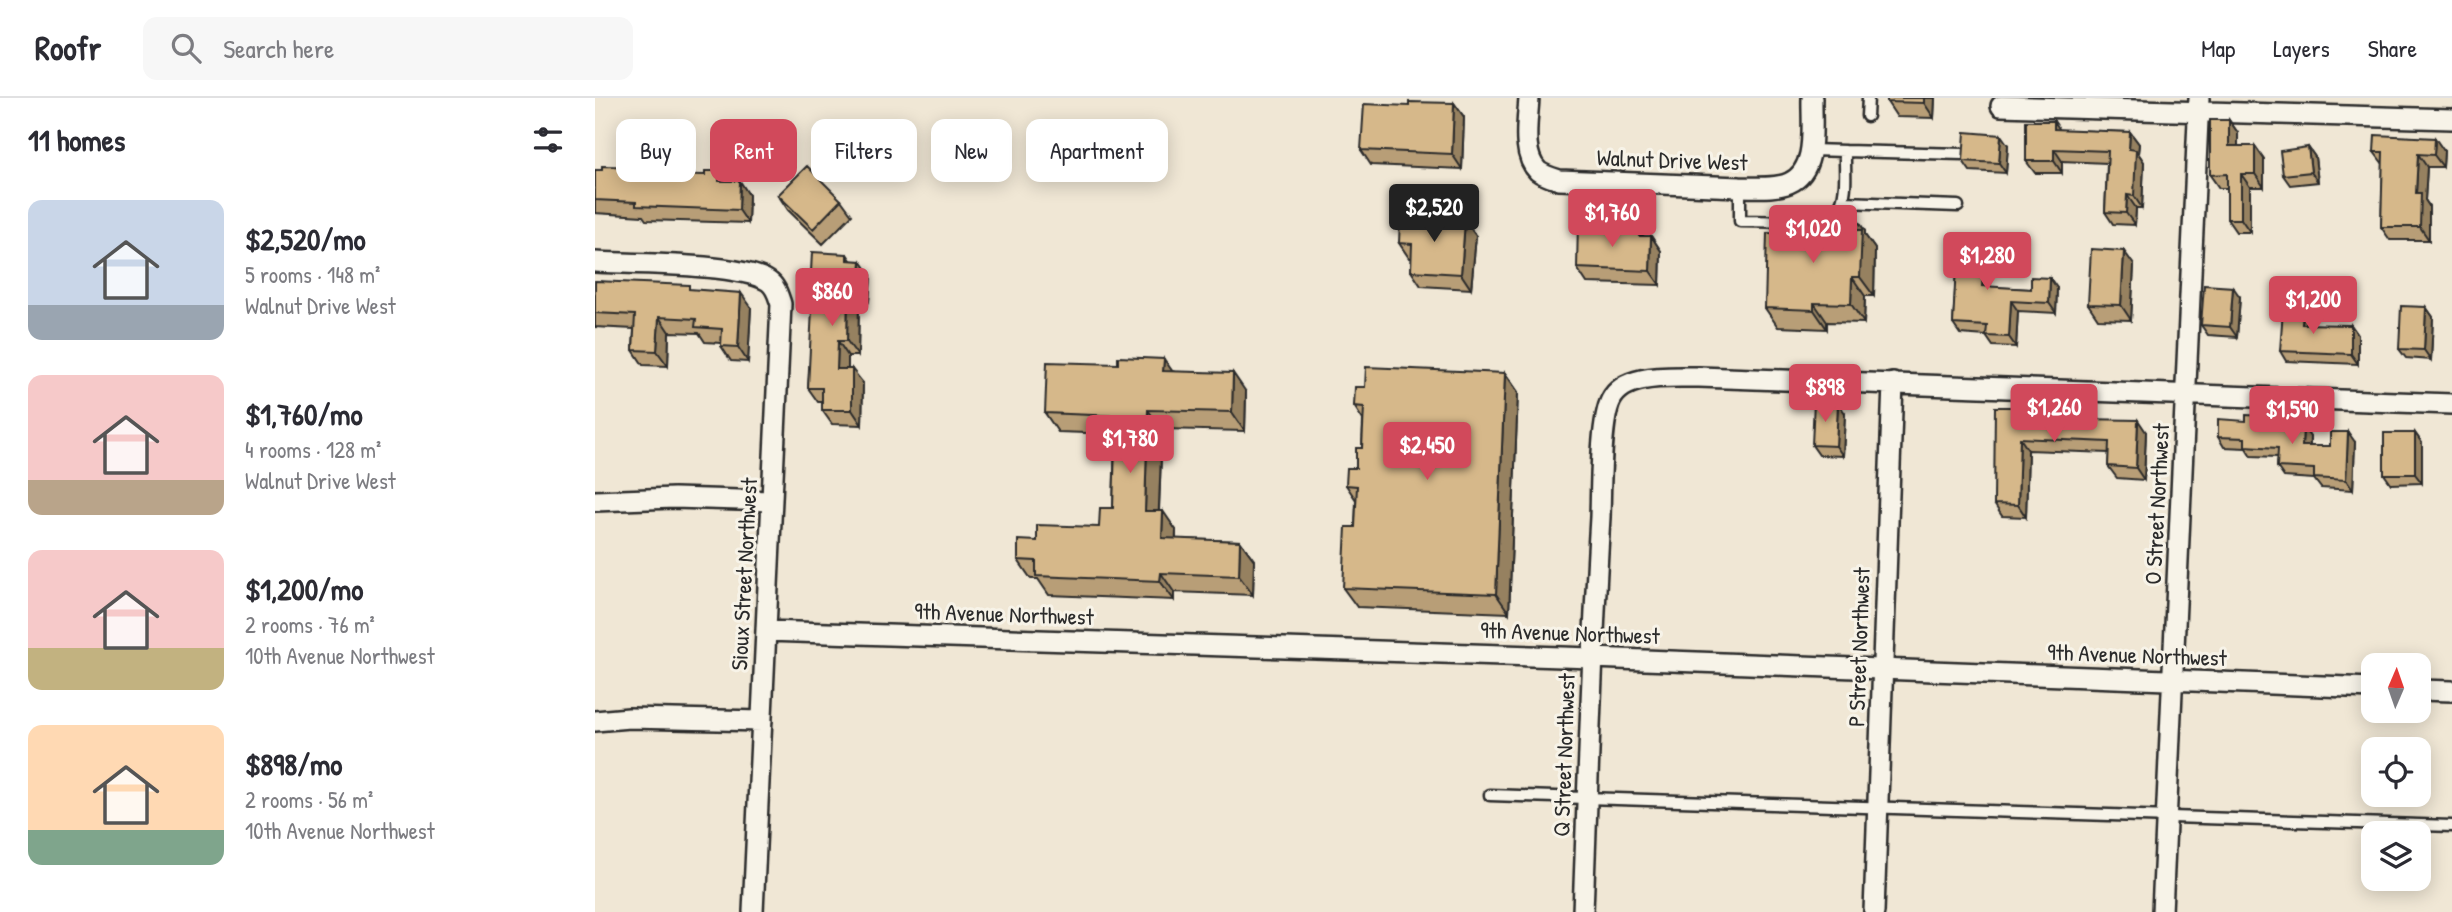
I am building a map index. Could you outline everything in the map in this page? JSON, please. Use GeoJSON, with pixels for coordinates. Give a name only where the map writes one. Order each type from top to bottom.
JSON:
{"type":"FeatureCollection","features":[{"type":"Feature","properties":{"kind":"street","name":"Walnut Drive West"},"geometry":{"type":"LineString","coordinates":[[1528,98],[1527,143],[1531,160],[1539,172],[1559,180],[1740,187],[1790,183],[1802,173],[1811,150],[1812,98]]}},
{"type":"Feature","properties":{"kind":"street"},"geometry":{"type":"LineString","coordinates":[[2001,106],[2199,104],[2452,119]]}},
{"type":"Feature","properties":{"kind":"street","name":"O Street Northwest"},"geometry":{"type":"LineString","coordinates":[[2162,912],[2199,104]]}},
{"type":"Feature","properties":{"kind":"street","name":"Sioux Street Northwest"},"geometry":{"type":"LineString","coordinates":[[595,262],[757,275],[771,283],[781,304],[753,912]]}},
{"type":"Feature","properties":{"kind":"street","name":"Q Street Northwest"},"geometry":{"type":"LineString","coordinates":[[1583,912],[1592,658],[1606,417],[1611,401],[1619,389],[1650,379],[1699,377],[2452,404]]}},
{"type":"Feature","properties":{"kind":"street","name":"P Street Northwest"},"geometry":{"type":"LineString","coordinates":[[1874,912],[1893,383]]}},
{"type":"Feature","properties":{"kind":"street"},"geometry":{"type":"LineString","coordinates":[[595,501],[674,498],[772,501]]}},
{"type":"Feature","properties":{"kind":"street","name":"9th Avenue Northwest"},"geometry":{"type":"LineString","coordinates":[[766,631],[1592,658],[2361,688]]}},
{"type":"Feature","properties":{"kind":"street"},"geometry":{"type":"LineString","coordinates":[[2431,690],[2452,691]]}},
{"type":"Feature","properties":{"kind":"street"},"geometry":{"type":"LineString","coordinates":[[595,721],[629,718],[762,721]]}},
{"type":"Feature","properties":{"kind":"lane"},"geometry":{"type":"LineString","coordinates":[[1867,116],[1868,98]]}},
{"type":"Feature","properties":{"kind":"lane"},"geometry":{"type":"LineString","coordinates":[[1811,150],[1962,154]]}},
{"type":"Feature","properties":{"kind":"lane"},"geometry":{"type":"LineString","coordinates":[[1740,187],[1740,221],[1816,222],[1828,219],[1838,212],[1844,202],[1845,151]]}},
{"type":"Feature","properties":{"kind":"lane"},"geometry":{"type":"LineString","coordinates":[[1844,202],[1958,206]]}},
{"type":"Feature","properties":{"kind":"lane"},"geometry":{"type":"LineString","coordinates":[[1490,795],[2452,826]]}},
{"type":"Feature","properties":{"kind":"building"},"geometry":{"type":"Polygon","coordinates":[[[1887,98],[1924,98],[1924,103],[1887,102],[1887,98]]]}},
{"type":"Feature","properties":{"kind":"building"},"geometry":{"type":"Polygon","coordinates":[[[1409,102],[1454,103],[1452,154],[1361,150],[1364,104],[1409,106],[1409,102]]]}},
{"type":"Feature","properties":{"kind":"building"},"geometry":{"type":"Polygon","coordinates":[[[2210,120],[2229,120],[2229,146],[2255,146],[2255,174],[2241,174],[2241,219],[2227,219],[2227,174],[2210,175],[2210,120]]]}},
{"type":"Feature","properties":{"kind":"building"},"geometry":{"type":"Polygon","coordinates":[[[2026,121],[2054,121],[2054,129],[2130,132],[2129,149],[2136,150],[2134,196],[2127,195],[2126,213],[2105,212],[2108,151],[2054,149],[2054,161],[2026,161],[2026,121]]]}},
{"type":"Feature","properties":{"kind":"building"},"geometry":{"type":"Polygon","coordinates":[[[1965,132],[2001,135],[1999,163],[1963,161],[1965,132]]]}},
{"type":"Feature","properties":{"kind":"building"},"geometry":{"type":"Polygon","coordinates":[[[2375,135],[2435,138],[2434,155],[2418,154],[2416,193],[2421,193],[2420,227],[2381,227],[2383,152],[2374,152],[2375,135]]]}},
{"type":"Feature","properties":{"kind":"building"},"geometry":{"type":"Polygon","coordinates":[[[2308,147],[2311,172],[2283,175],[2280,151],[2308,147]]]}},
{"type":"Feature","properties":{"kind":"building"},"geometry":{"type":"Polygon","coordinates":[[[602,166],[616,166],[616,182],[696,182],[696,175],[705,175],[705,171],[710,171],[710,182],[740,182],[739,210],[636,206],[636,202],[595,200],[595,170],[602,170],[602,166]]]}},
{"type":"Feature","properties":{"kind":"building"},"geometry":{"type":"Polygon","coordinates":[[[807,166],[811,170],[811,182],[823,182],[841,200],[813,229],[778,195],[791,182],[797,182],[797,176],[807,166]]]}},
{"type":"Feature","properties":{"kind":"building"},"geometry":{"type":"Polygon","coordinates":[[[1828,211],[1852,212],[1851,230],[1862,230],[1860,277],[1852,277],[1851,304],[1814,303],[1814,310],[1765,308],[1767,233],[1818,235],[1819,223],[1827,223],[1828,211]]]}},
{"type":"Feature","properties":{"kind":"building"},"geometry":{"type":"Polygon","coordinates":[[[1400,218],[1465,221],[1461,274],[1411,271],[1412,244],[1399,243],[1400,218]]]}},
{"type":"Feature","properties":{"kind":"building"},"geometry":{"type":"Polygon","coordinates":[[[1578,222],[1604,223],[1603,229],[1639,230],[1639,236],[1651,236],[1650,271],[1577,268],[1578,222]]]}},
{"type":"Feature","properties":{"kind":"building"},"geometry":{"type":"Polygon","coordinates":[[[1953,240],[1986,242],[1982,286],[2031,289],[2031,277],[2050,278],[2049,303],[2011,301],[2009,337],[1986,336],[1987,326],[1953,324],[1956,266],[1951,266],[1953,240]]]}},
{"type":"Feature","properties":{"kind":"building"},"geometry":{"type":"Polygon","coordinates":[[[2091,249],[2124,251],[2121,305],[2088,304],[2091,249]]]}},
{"type":"Feature","properties":{"kind":"building"},"geometry":{"type":"Polygon","coordinates":[[[812,252],[847,254],[847,260],[861,261],[859,286],[848,286],[847,341],[838,341],[837,369],[852,369],[852,410],[822,410],[822,388],[808,388],[812,309],[816,309],[818,273],[811,272],[812,252]]]}},
{"type":"Feature","properties":{"kind":"building"},"geometry":{"type":"Polygon","coordinates":[[[595,281],[689,285],[689,289],[741,293],[738,347],[721,346],[722,329],[695,327],[696,319],[659,317],[657,351],[633,350],[635,315],[595,313],[595,281]]]}},
{"type":"Feature","properties":{"kind":"building"},"geometry":{"type":"Polygon","coordinates":[[[2204,285],[2233,287],[2230,327],[2201,325],[2204,285]]]}},
{"type":"Feature","properties":{"kind":"building"},"geometry":{"type":"Polygon","coordinates":[[[2401,306],[2426,307],[2424,350],[2399,349],[2401,306]]]}},
{"type":"Feature","properties":{"kind":"building"},"geometry":{"type":"Polygon","coordinates":[[[2283,309],[2303,311],[2302,324],[2351,325],[2351,354],[2280,351],[2283,309]]]}},
{"type":"Feature","properties":{"kind":"building"},"geometry":{"type":"Polygon","coordinates":[[[1118,357],[1164,359],[1163,371],[1233,373],[1232,412],[1148,410],[1145,511],[1163,511],[1162,538],[1240,541],[1239,576],[1161,573],[1160,581],[1036,576],[1036,561],[1018,560],[1018,540],[1037,541],[1037,525],[1099,527],[1100,508],[1113,508],[1116,416],[1045,413],[1047,362],[1118,364],[1118,357]]]}},
{"type":"Feature","properties":{"kind":"building"},"geometry":{"type":"Polygon","coordinates":[[[1366,367],[1505,373],[1496,594],[1343,588],[1346,527],[1355,527],[1357,486],[1346,485],[1347,468],[1356,468],[1356,448],[1362,448],[1364,407],[1354,406],[1355,387],[1365,387],[1366,367]]]}},
{"type":"Feature","properties":{"kind":"building"},"geometry":{"type":"Polygon","coordinates":[[[1814,401],[1838,403],[1836,446],[1812,445],[1814,401]]]}},
{"type":"Feature","properties":{"kind":"building"},"geometry":{"type":"Polygon","coordinates":[[[1995,407],[2020,407],[2020,418],[2138,420],[2136,468],[2108,466],[2109,442],[2020,438],[2018,505],[1994,504],[1995,407]]]}},
{"type":"Feature","properties":{"kind":"building"},"geometry":{"type":"Polygon","coordinates":[[[2246,415],[2264,416],[2264,424],[2303,427],[2302,446],[2330,446],[2330,432],[2348,432],[2346,480],[2314,478],[2314,469],[2277,467],[2278,448],[2245,446],[2245,438],[2218,437],[2218,419],[2246,421],[2246,415]]]}},
{"type":"Feature","properties":{"kind":"building"},"geometry":{"type":"Polygon","coordinates":[[[2384,433],[2415,433],[2415,474],[2384,474],[2384,433]]]}}]}
